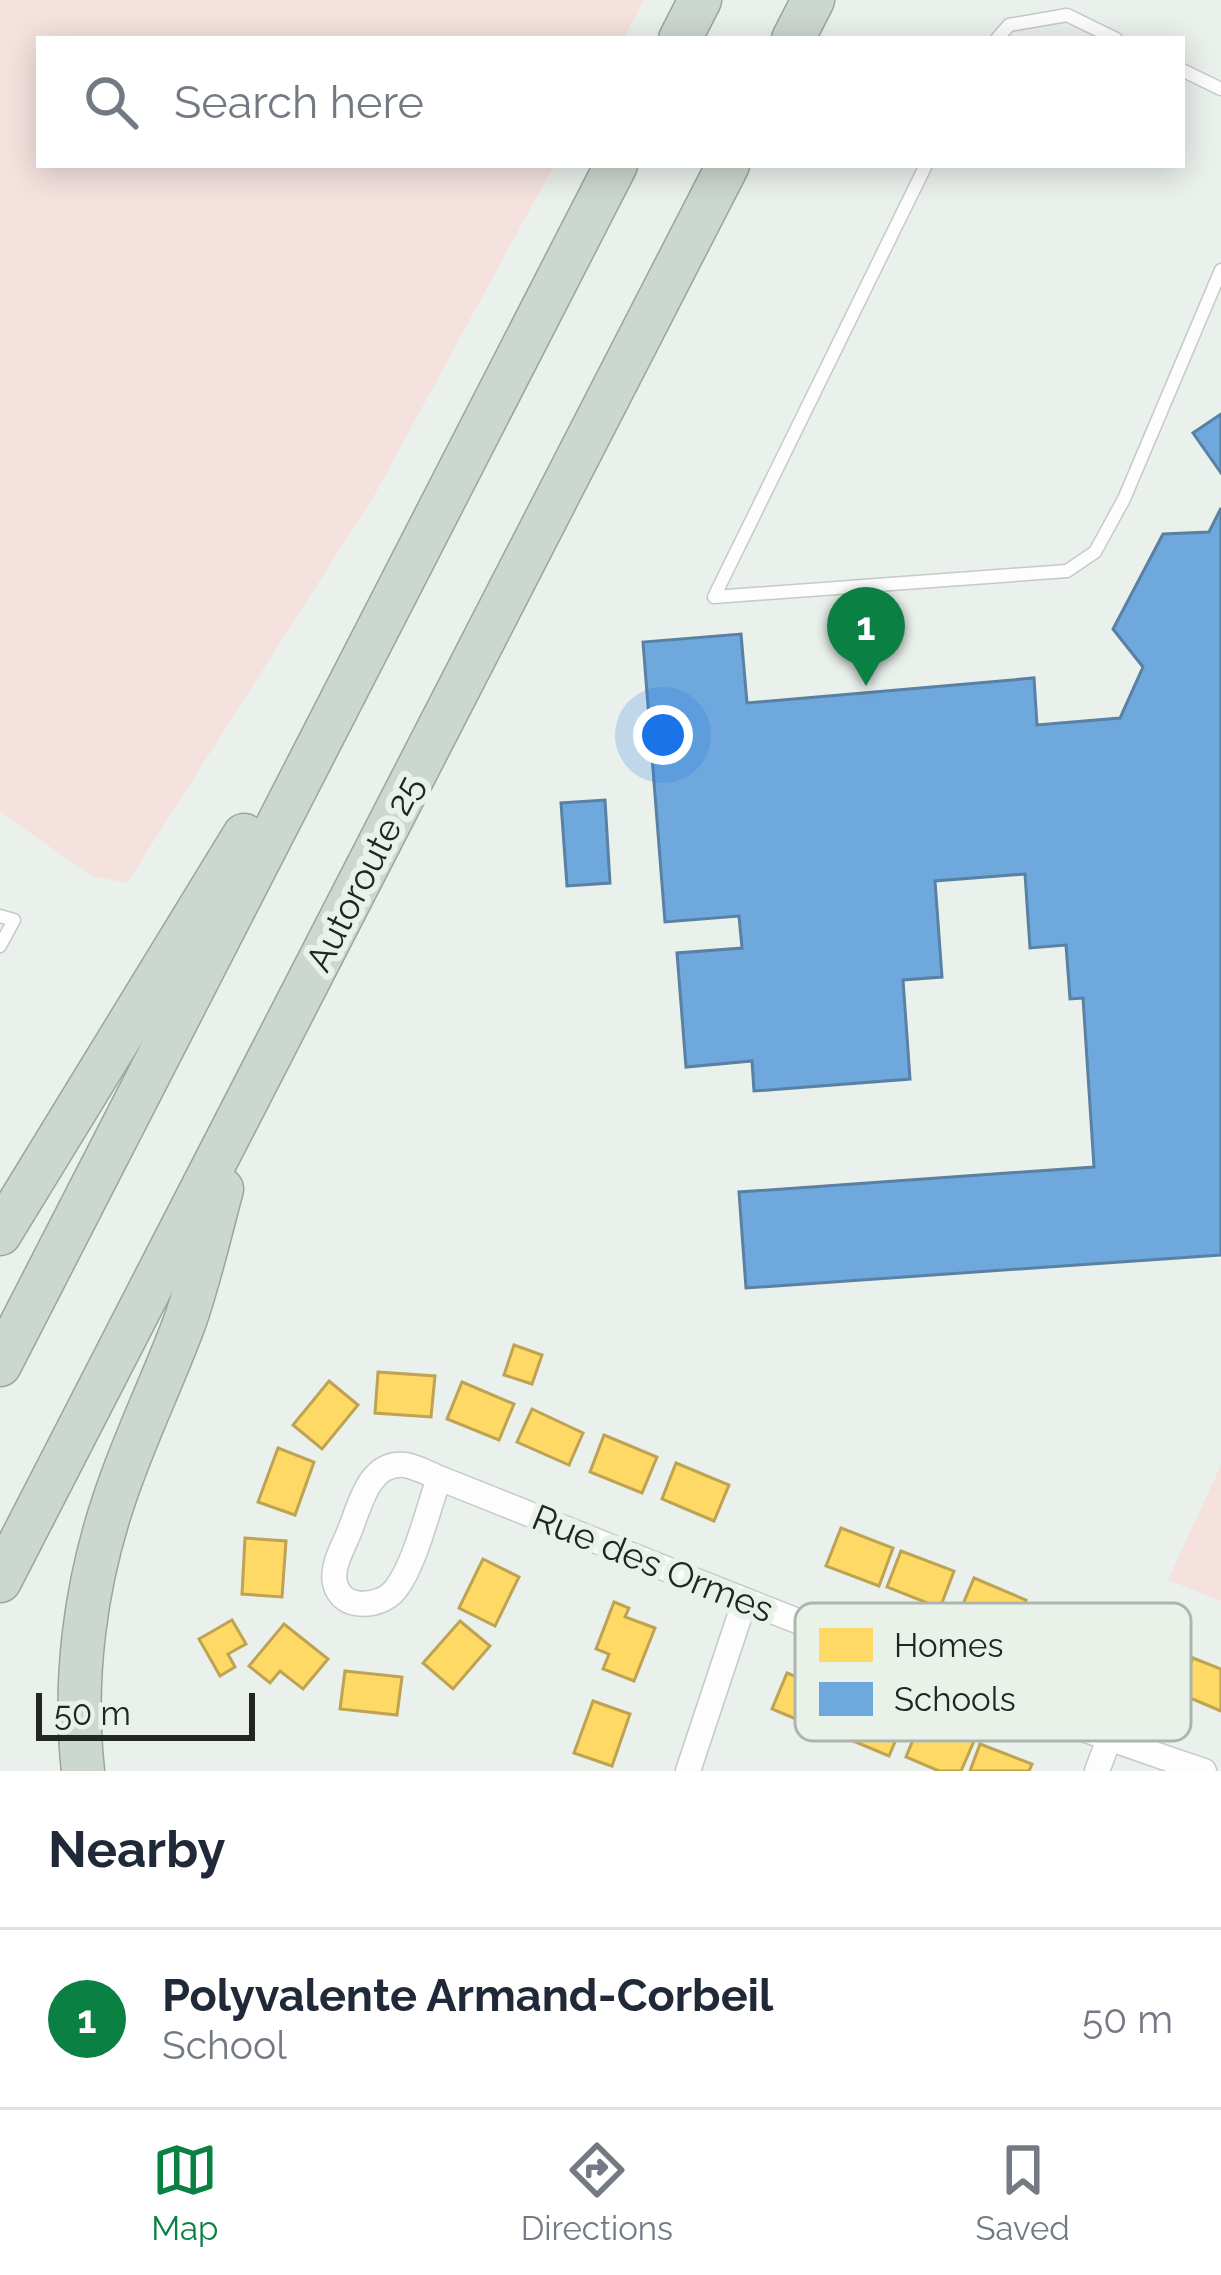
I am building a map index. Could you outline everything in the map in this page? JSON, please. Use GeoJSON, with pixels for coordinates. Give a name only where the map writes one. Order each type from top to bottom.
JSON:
{"type":"FeatureCollection","features":[{"type":"Feature","properties":{"kind":"highway"},"geometry":{"type":"LineString","coordinates":[[682,36],[700,0]]}},
{"type":"Feature","properties":{"kind":"highway"},"geometry":{"type":"LineString","coordinates":[[795,36],[813,0]]}},
{"type":"Feature","properties":{"kind":"highway"},"geometry":{"type":"LineString","coordinates":[[0,1365],[614,168]]}},
{"type":"Feature","properties":{"kind":"highway","name":"Autoroute 25"},"geometry":{"type":"LineString","coordinates":[[0,1581],[726,168]]}},
{"type":"Feature","properties":{"kind":"highway"},"geometry":{"type":"LineString","coordinates":[[0,1234],[412,564]]}},
{"type":"Feature","properties":{"kind":"highway"},"geometry":{"type":"LineString","coordinates":[[83,1771],[81,1669],[98,1556],[113,1502],[185,1320],[246,1104]]}},
{"type":"Feature","properties":{"kind":"street","name":"Rue des Ormes"},"geometry":{"type":"LineString","coordinates":[[440,1478],[393,1593],[376,1604],[358,1604],[343,1597],[335,1586],[335,1567],[370,1480],[405,1465],[440,1478],[795,1619]]}},
{"type":"Feature","properties":{"kind":"street"},"geometry":{"type":"LineString","coordinates":[[688,1771],[745,1600]]}},
{"type":"Feature","properties":{"kind":"street"},"geometry":{"type":"LineString","coordinates":[[1097,1771],[1108,1741]]}},
{"type":"Feature","properties":{"kind":"street","name":"Rue des Ormes"},"geometry":{"type":"LineString","coordinates":[[1115,1741],[1204,1771]]}},
{"type":"Feature","properties":{"kind":"lane"},"geometry":{"type":"LineString","coordinates":[[1000,36],[1009,25],[1067,15],[1110,36]]}},
{"type":"Feature","properties":{"kind":"lane"},"geometry":{"type":"LineString","coordinates":[[1185,71],[1221,89]]}},
{"type":"Feature","properties":{"kind":"lane"},"geometry":{"type":"LineString","coordinates":[[925,168],[713,597],[1067,571],[1095,552],[1124,499],[1221,271]]}},
{"type":"Feature","properties":{"kind":"lane"},"geometry":{"type":"LineString","coordinates":[[0,916],[14,920],[0,946]]}},
{"type":"Feature","properties":{"kind":"shaded area"},"geometry":{"type":"Polygon","coordinates":[[[0,0],[644,0],[625,36],[36,36],[36,168],[552,168],[375,494],[127,883],[92,876],[0,812],[0,0]]]}},
{"type":"Feature","properties":{"kind":"shaded area"},"geometry":{"type":"Polygon","coordinates":[[[1221,1465],[1221,1601],[1168,1580],[1221,1465]]]}},
{"type":"Feature","properties":{"kind":"building: Homes"},"geometry":{"type":"Polygon","coordinates":[[[514,1345],[542,1355],[532,1384],[504,1375],[514,1345]]]}},
{"type":"Feature","properties":{"kind":"building: Homes"},"geometry":{"type":"Polygon","coordinates":[[[378,1372],[435,1376],[431,1417],[375,1413],[378,1372]]]}},
{"type":"Feature","properties":{"kind":"building: Homes"},"geometry":{"type":"Polygon","coordinates":[[[329,1381],[358,1405],[322,1449],[293,1425],[329,1381]]]}},
{"type":"Feature","properties":{"kind":"building: Homes"},"geometry":{"type":"Polygon","coordinates":[[[462,1382],[514,1404],[499,1440],[447,1419],[462,1382]]]}},
{"type":"Feature","properties":{"kind":"building: Homes"},"geometry":{"type":"Polygon","coordinates":[[[532,1409],[583,1433],[569,1465],[517,1442],[532,1409]]]}},
{"type":"Feature","properties":{"kind":"building: Homes"},"geometry":{"type":"Polygon","coordinates":[[[604,1435],[657,1457],[642,1493],[590,1472],[604,1435]]]}},
{"type":"Feature","properties":{"kind":"building: Homes"},"geometry":{"type":"Polygon","coordinates":[[[278,1448],[314,1462],[295,1515],[258,1502],[278,1448]]]}},
{"type":"Feature","properties":{"kind":"building: Homes"},"geometry":{"type":"Polygon","coordinates":[[[676,1463],[729,1485],[714,1521],[662,1499],[676,1463]]]}},
{"type":"Feature","properties":{"kind":"building: Homes"},"geometry":{"type":"Polygon","coordinates":[[[841,1528],[893,1548],[879,1586],[826,1566],[841,1528]]]}},
{"type":"Feature","properties":{"kind":"building: Homes"},"geometry":{"type":"Polygon","coordinates":[[[245,1538],[286,1541],[282,1597],[242,1594],[245,1538]]]}},
{"type":"Feature","properties":{"kind":"building: Homes"},"geometry":{"type":"Polygon","coordinates":[[[901,1551],[954,1571],[942,1603],[927,1603],[887,1587],[901,1551]]]}},
{"type":"Feature","properties":{"kind":"building: Homes"},"geometry":{"type":"Polygon","coordinates":[[[483,1559],[519,1577],[495,1626],[459,1608],[483,1559]]]}},
{"type":"Feature","properties":{"kind":"building: Homes"},"geometry":{"type":"Polygon","coordinates":[[[974,1578],[1026,1600],[1025,1603],[963,1603],[974,1578]]]}},
{"type":"Feature","properties":{"kind":"building: Homes"},"geometry":{"type":"Polygon","coordinates":[[[614,1602],[629,1608],[625,1617],[655,1628],[634,1681],[603,1669],[609,1654],[596,1649],[614,1602]]]}},
{"type":"Feature","properties":{"kind":"building: Homes"},"geometry":{"type":"Polygon","coordinates":[[[232,1620],[246,1644],[228,1654],[235,1667],[220,1676],[199,1639],[232,1620]]]}},
{"type":"Feature","properties":{"kind":"building: Homes"},"geometry":{"type":"Polygon","coordinates":[[[460,1621],[490,1646],[453,1689],[423,1663],[460,1621]]]}},
{"type":"Feature","properties":{"kind":"building: Homes"},"geometry":{"type":"Polygon","coordinates":[[[284,1624],[328,1659],[303,1689],[280,1671],[270,1683],[249,1666],[284,1624]]]}},
{"type":"Feature","properties":{"kind":"building: Homes"},"geometry":{"type":"Polygon","coordinates":[[[1193,1658],[1221,1669],[1221,1711],[1191,1698],[1193,1658]]]}},
{"type":"Feature","properties":{"kind":"building: Homes"},"geometry":{"type":"Polygon","coordinates":[[[345,1671],[402,1677],[397,1715],[340,1709],[345,1671]]]}},
{"type":"Feature","properties":{"kind":"building: Homes"},"geometry":{"type":"Polygon","coordinates":[[[787,1673],[795,1676],[795,1719],[772,1709],[787,1673]]]}},
{"type":"Feature","properties":{"kind":"building: Homes"},"geometry":{"type":"Polygon","coordinates":[[[593,1701],[630,1714],[612,1766],[574,1753],[593,1701]]]}},
{"type":"Feature","properties":{"kind":"building: Homes"},"geometry":{"type":"Polygon","coordinates":[[[853,1741],[895,1741],[889,1756],[853,1741]]]}},
{"type":"Feature","properties":{"kind":"building: Homes"},"geometry":{"type":"Polygon","coordinates":[[[912,1741],[974,1741],[961,1771],[939,1771],[906,1757],[912,1741]]]}},
{"type":"Feature","properties":{"kind":"building: Homes"},"geometry":{"type":"Polygon","coordinates":[[[980,1744],[1032,1764],[1029,1771],[970,1771],[980,1744]]]}},
{"type":"Feature","properties":{"kind":"building: Schools"},"geometry":{"type":"Polygon","coordinates":[[[1221,414],[1221,473],[1193,433],[1221,414]]]}},
{"type":"Feature","properties":{"kind":"building: Schools"},"geometry":{"type":"Polygon","coordinates":[[[1221,508],[1221,1255],[746,1288],[739,1192],[1094,1167],[1083,998],[1070,999],[1066,945],[1030,948],[1025,874],[935,881],[942,977],[903,980],[910,1079],[754,1091],[752,1061],[686,1067],[677,953],[742,948],[739,916],[665,922],[643,642],[741,634],[747,703],[1034,678],[1037,725],[1120,718],[1143,667],[1113,629],[1163,534],[1209,532],[1221,508]]]}},
{"type":"Feature","properties":{"kind":"building: Schools"},"geometry":{"type":"Polygon","coordinates":[[[605,800],[610,883],[567,886],[561,803],[605,800]]]}},
{"type":"Feature","properties":{"kind":"place","name":"Polyvalente Armand-Corbeil"},"geometry":{"type":"Point","coordinates":[866,686]}}]}
